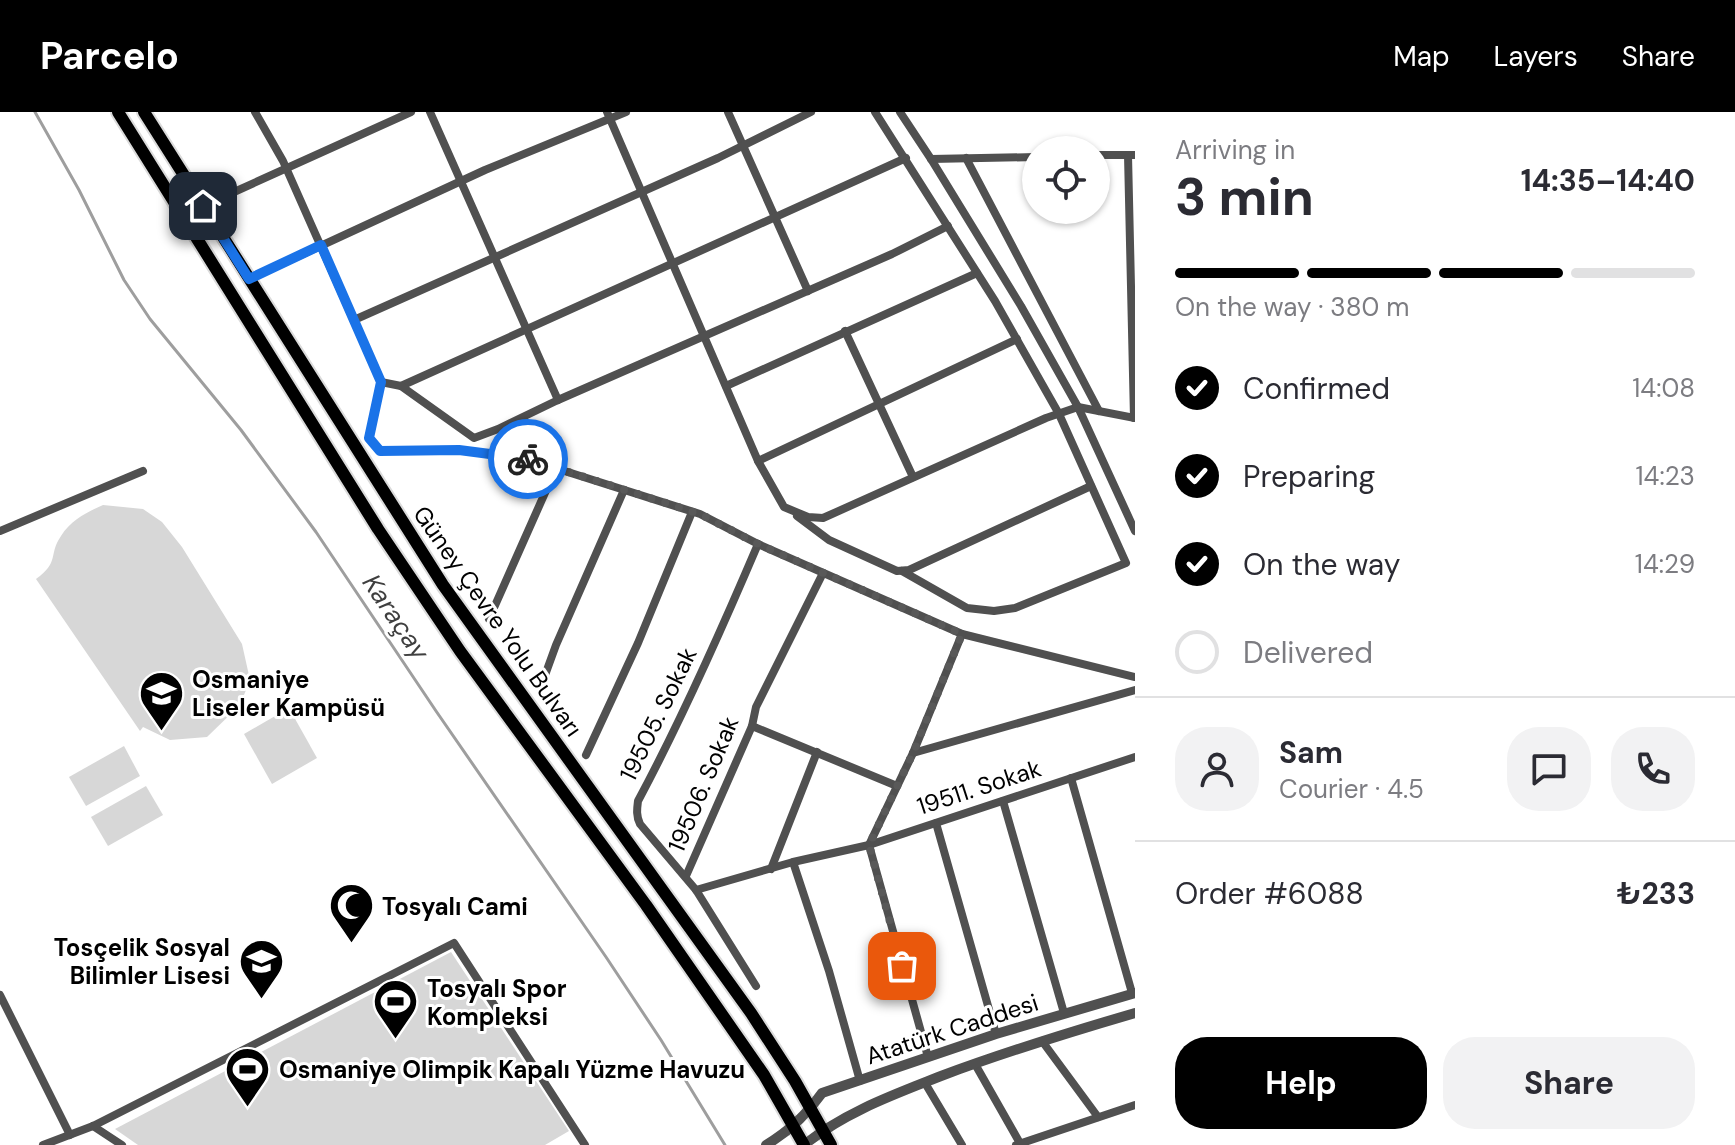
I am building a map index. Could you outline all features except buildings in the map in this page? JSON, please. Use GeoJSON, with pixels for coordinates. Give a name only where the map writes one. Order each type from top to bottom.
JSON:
{"type":"FeatureCollection","features":[{"type":"Feature","properties":{"kind":"highway","name":"Güney Çevre Yolu Bulvarı"},"geometry":{"type":"LineString","coordinates":[[118,112],[394,553],[460,651],[646,905],[764,1075],[804,1145]]}},
{"type":"Feature","properties":{"kind":"highway","name":"Güney Çevre Yolu Bulvarı"},"geometry":{"type":"LineString","coordinates":[[144,112],[443,585],[751,1013],[831,1145]]}},
{"type":"Feature","properties":{"kind":"street"},"geometry":{"type":"LineString","coordinates":[[255,112],[287,170],[381,382],[369,438],[380,451],[459,450],[530,460],[692,512],[962,634],[1135,677]]}},
{"type":"Feature","properties":{"kind":"street"},"geometry":{"type":"LineString","coordinates":[[203,206],[411,112]]}},
{"type":"Feature","properties":{"kind":"street"},"geometry":{"type":"LineString","coordinates":[[430,112],[558,400]]}},
{"type":"Feature","properties":{"kind":"street"},"geometry":{"type":"LineString","coordinates":[[249,279],[485,170],[609,116],[626,112]]}},
{"type":"Feature","properties":{"kind":"street"},"geometry":{"type":"LineString","coordinates":[[728,112],[808,291]]}},
{"type":"Feature","properties":{"kind":"street"},"geometry":{"type":"LineString","coordinates":[[354,320],[718,158],[811,112]]}},
{"type":"Feature","properties":{"kind":"street"},"geometry":{"type":"LineString","coordinates":[[875,112],[977,273],[1059,414],[1126,563],[1015,608],[994,611],[967,608],[902,571]]}},
{"type":"Feature","properties":{"kind":"street"},"geometry":{"type":"LineString","coordinates":[[900,112],[1018,301],[1078,407],[1135,531]]}},
{"type":"Feature","properties":{"kind":"street"},"geometry":{"type":"LineString","coordinates":[[609,116],[758,461],[784,507],[829,540],[902,571],[1091,486]]}},
{"type":"Feature","properties":{"kind":"street"},"geometry":{"type":"LineString","coordinates":[[784,507],[808,517],[823,518],[1078,407],[1134,418],[1132,155],[1110,155]]}},
{"type":"Feature","properties":{"kind":"street"},"geometry":{"type":"LineString","coordinates":[[931,159],[1022,157]]}},
{"type":"Feature","properties":{"kind":"street"},"geometry":{"type":"LineString","coordinates":[[401,386],[906,158]]}},
{"type":"Feature","properties":{"kind":"street"},"geometry":{"type":"LineString","coordinates":[[966,158],[1099,411]]}},
{"type":"Feature","properties":{"kind":"street"},"geometry":{"type":"LineString","coordinates":[[381,382],[401,386],[474,438],[892,254],[948,226]]}},
{"type":"Feature","properties":{"kind":"street"},"geometry":{"type":"LineString","coordinates":[[726,386],[977,273]]}},
{"type":"Feature","properties":{"kind":"street"},"geometry":{"type":"LineString","coordinates":[[1018,301],[1037,294]]}},
{"type":"Feature","properties":{"kind":"street"},"geometry":{"type":"LineString","coordinates":[[845,331],[913,477]]}},
{"type":"Feature","properties":{"kind":"street"},"geometry":{"type":"LineString","coordinates":[[758,461],[1017,339]]}},
{"type":"Feature","properties":{"kind":"street"},"geometry":{"type":"LineString","coordinates":[[489,619],[556,468]]}},
{"type":"Feature","properties":{"kind":"street"},"geometry":{"type":"LineString","coordinates":[[0,531],[143,471]]}},
{"type":"Feature","properties":{"kind":"street"},"geometry":{"type":"LineString","coordinates":[[540,689],[624,490]]}},
{"type":"Feature","properties":{"kind":"street"},"geometry":{"type":"LineString","coordinates":[[586,755],[638,643],[692,512]]}},
{"type":"Feature","properties":{"kind":"street","name":"19505. Sokak"},"geometry":{"type":"LineString","coordinates":[[756,986],[696,890],[637,818],[638,801],[684,713],[758,544]]}},
{"type":"Feature","properties":{"kind":"street","name":"19506. Sokak"},"geometry":{"type":"LineString","coordinates":[[686,876],[752,726],[756,707],[823,573]]}},
{"type":"Feature","properties":{"kind":"street"},"geometry":{"type":"LineString","coordinates":[[928,1057],[869,845],[913,753],[962,634]]}},
{"type":"Feature","properties":{"kind":"street"},"geometry":{"type":"LineString","coordinates":[[913,753],[1135,690]]}},
{"type":"Feature","properties":{"kind":"street"},"geometry":{"type":"LineString","coordinates":[[752,726],[897,786]]}},
{"type":"Feature","properties":{"kind":"street"},"geometry":{"type":"LineString","coordinates":[[771,869],[817,752]]}},
{"type":"Feature","properties":{"kind":"street","name":"19511. Sokak"},"geometry":{"type":"LineString","coordinates":[[696,890],[793,862],[869,845],[1135,758]]}},
{"type":"Feature","properties":{"kind":"street"},"geometry":{"type":"LineString","coordinates":[[1071,778],[1134,993]]}},
{"type":"Feature","properties":{"kind":"street"},"geometry":{"type":"LineString","coordinates":[[1003,801],[1064,1013]]}},
{"type":"Feature","properties":{"kind":"street"},"geometry":{"type":"LineString","coordinates":[[936,823],[996,1034]]}},
{"type":"Feature","properties":{"kind":"street"},"geometry":{"type":"LineString","coordinates":[[793,862],[829,971],[860,1081]]}},
{"type":"Feature","properties":{"kind":"street"},"geometry":{"type":"LineString","coordinates":[[43,1145],[93,1126],[454,943],[585,1145]]}},
{"type":"Feature","properties":{"kind":"street","name":"Atatürk Caddesi"},"geometry":{"type":"LineString","coordinates":[[766,1145],[811,1109],[822,1093],[996,1034],[1134,993]]}},
{"type":"Feature","properties":{"kind":"street"},"geometry":{"type":"LineString","coordinates":[[0,995],[4,1010],[70,1135]]}},
{"type":"Feature","properties":{"kind":"street","name":"Atatürk Caddesi"},"geometry":{"type":"LineString","coordinates":[[804,1145],[823,1130],[883,1098],[1042,1041],[1135,1013]]}},
{"type":"Feature","properties":{"kind":"street"},"geometry":{"type":"LineString","coordinates":[[1042,1041],[1098,1117]]}},
{"type":"Feature","properties":{"kind":"street"},"geometry":{"type":"LineString","coordinates":[[975,1064],[1019,1145],[1135,1105]]}},
{"type":"Feature","properties":{"kind":"street"},"geometry":{"type":"LineString","coordinates":[[925,1083],[962,1145]]}},
{"type":"Feature","properties":{"kind":"street"},"geometry":{"type":"LineString","coordinates":[[93,1126],[122,1145]]}},
{"type":"Feature","properties":{"kind":"shaded area"},"geometry":{"type":"Polygon","coordinates":[[[103,505],[143,509],[162,522],[182,547],[242,644],[250,680],[240,705],[207,737],[170,740],[143,727],[140,731],[36,579],[51,563],[65,530],[80,517],[103,505]]]}},
{"type":"Feature","properties":{"kind":"shaded area"},"geometry":{"type":"Polygon","coordinates":[[[289,708],[317,758],[272,784],[244,734],[289,708]]]}},
{"type":"Feature","properties":{"kind":"shaded area"},"geometry":{"type":"Polygon","coordinates":[[[124,746],[140,776],[86,806],[69,777],[124,746]]]}},
{"type":"Feature","properties":{"kind":"shaded area"},"geometry":{"type":"Polygon","coordinates":[[[146,786],[163,815],[108,846],[91,817],[146,786]]]}},
{"type":"Feature","properties":{"kind":"shaded area","name":"Tosyalı Spor Kompleksi"},"geometry":{"type":"Polygon","coordinates":[[[451,952],[569,1131],[545,1145],[138,1145],[115,1129],[451,952]]]}},
{"type":"Feature","properties":{"kind":"waterway","name":"Karaçay"},"geometry":{"type":"LineString","coordinates":[[35,112],[124,280],[150,319],[241,430],[316,532],[606,957],[725,1145]]}},
{"type":"Feature","properties":{"kind":"way so far"},"geometry":{"type":"LineString","coordinates":[[528,459],[700,514],[758,544],[962,634],[913,753],[869,845],[902,966]]}},
{"type":"Feature","properties":{"kind":"place","name":"Osmaniye Liseler Kampüsü"},"geometry":{"type":"Point","coordinates":[161,732]}},
{"type":"Feature","properties":{"kind":"place","name":"Tosyalı Cami"},"geometry":{"type":"Point","coordinates":[351,945]}},
{"type":"Feature","properties":{"kind":"place","name":"Tosçelik Sosyal Bilimler Lisesi"},"geometry":{"type":"Point","coordinates":[261,1000]}},
{"type":"Feature","properties":{"kind":"place","name":"Tosyalı Spor Kompleksi"},"geometry":{"type":"Point","coordinates":[396,1041]}},
{"type":"Feature","properties":{"kind":"place","name":"Osmaniye Olimpik Kapalı Yüzme Havuzu"},"geometry":{"type":"Point","coordinates":[248,1108]}},
{"type":"Feature","properties":{"kind":"route"},"geometry":{"type":"LineString","coordinates":[[203,206],[249,279],[321,245],[381,382],[369,438],[380,451],[459,450],[528,459]]}}]}
